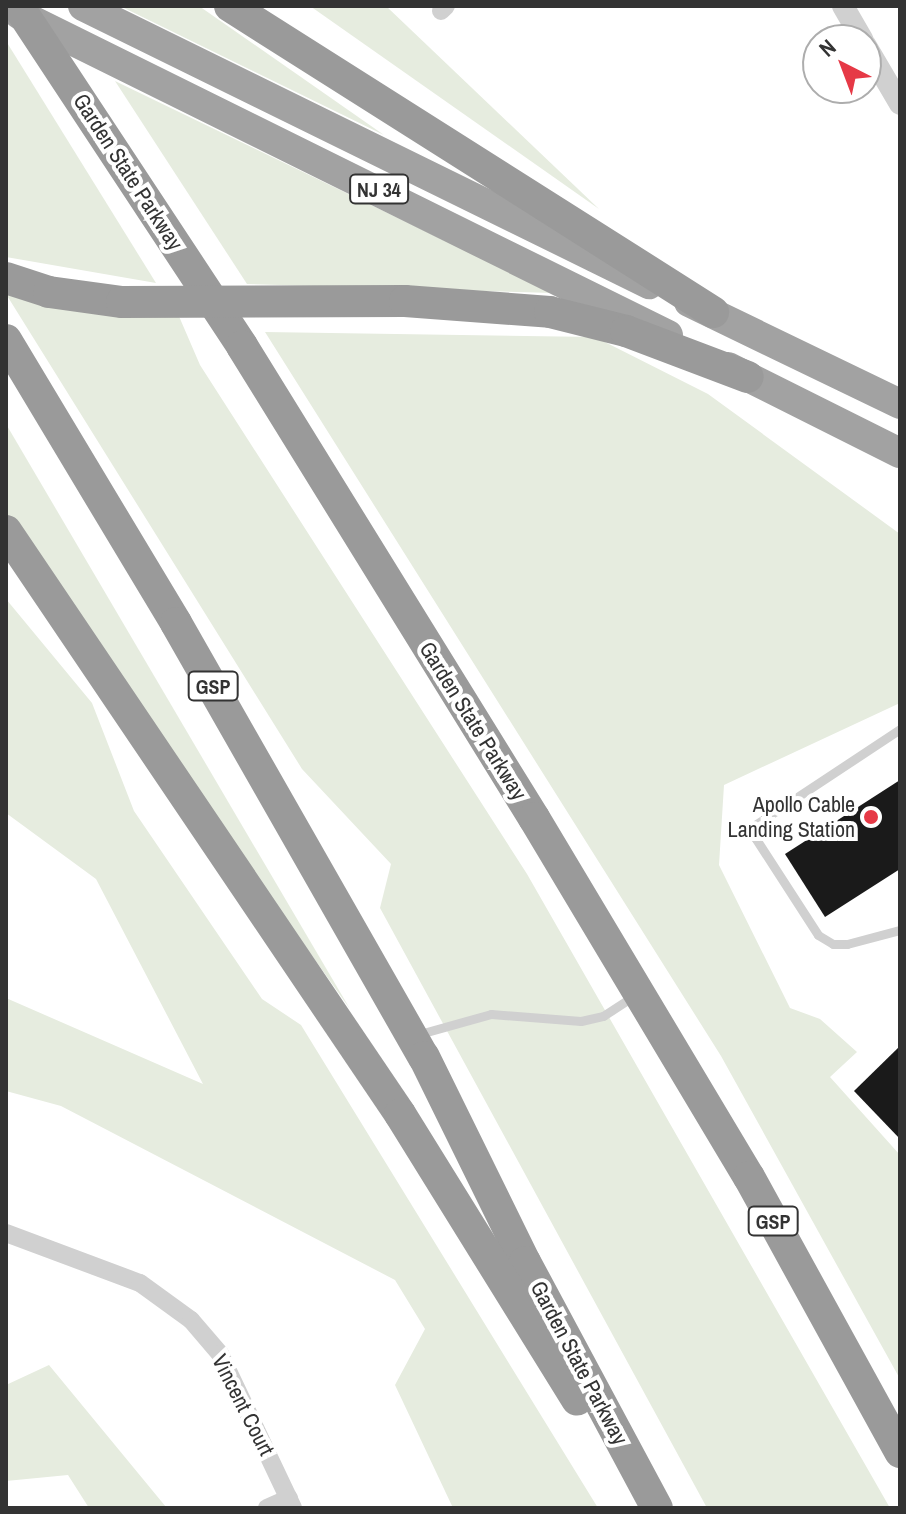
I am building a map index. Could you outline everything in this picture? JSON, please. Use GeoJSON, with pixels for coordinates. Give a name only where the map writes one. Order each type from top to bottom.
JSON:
{"type":"FeatureCollection","features":[{"type":"Feature","properties":{"kind":"highway","name":"Garden State Parkway"},"geometry":{"type":"LineString","coordinates":[[18,6],[242,346],[640,992],[900,1452]]}},
{"type":"Feature","properties":{"kind":"highway","name":"NJ 34"},"geometry":{"type":"LineString","coordinates":[[83,6],[713,312]]}},
{"type":"Feature","properties":{"kind":"highway"},"geometry":{"type":"LineString","coordinates":[[230,6],[713,312],[892,394]]}},
{"type":"Feature","properties":{"kind":"highway","name":"NJ 34"},"geometry":{"type":"LineString","coordinates":[[6,8],[564,281],[900,453]]}},
{"type":"Feature","properties":{"kind":"highway"},"geometry":{"type":"LineString","coordinates":[[6,278],[49,292],[122,302],[405,301],[550,312],[626,331],[748,377]]}},
{"type":"Feature","properties":{"kind":"highway","name":"Garden State Parkway"},"geometry":{"type":"LineString","coordinates":[[6,340],[144,568],[412,1036],[657,1508]]}},
{"type":"Feature","properties":{"kind":"highway"},"geometry":{"type":"LineString","coordinates":[[6,531],[400,1114],[508,1281],[573,1397],[614,1428]]}},
{"type":"Feature","properties":{"kind":"street"},"geometry":{"type":"LineString","coordinates":[[843,6],[854,24]]}},
{"type":"Feature","properties":{"kind":"street"},"geometry":{"type":"LineString","coordinates":[[882,73],[900,104]]}},
{"type":"Feature","properties":{"kind":"street","name":"Vincent Court"},"geometry":{"type":"LineString","coordinates":[[6,1233],[140,1283],[191,1320],[220,1354],[291,1503]]}},
{"type":"Feature","properties":{"kind":"street"},"geometry":{"type":"LineString","coordinates":[[267,1508],[291,1503]]}},
{"type":"Feature","properties":{"kind":"lane"},"geometry":{"type":"LineString","coordinates":[[900,729],[755,825],[756,839],[818,935],[833,944],[847,944],[900,930]]}},
{"type":"Feature","properties":{"kind":"lane"},"geometry":{"type":"LineString","coordinates":[[412,1036],[491,1014],[581,1021],[603,1016],[640,992]]}},
{"type":"Feature","properties":{"kind":"shaded area"},"geometry":{"type":"Polygon","coordinates":[[[120,6],[199,6],[384,135],[120,6]]]}},
{"type":"Feature","properties":{"kind":"shaded area"},"geometry":{"type":"Polygon","coordinates":[[[310,6],[386,6],[599,209],[310,6]]]}},
{"type":"Feature","properties":{"kind":"shaded area"},"geometry":{"type":"Polygon","coordinates":[[[6,41],[156,283],[6,257],[6,41]]]}},
{"type":"Feature","properties":{"kind":"shaded area"},"geometry":{"type":"Polygon","coordinates":[[[115,81],[553,293],[247,284],[115,81]]]}},
{"type":"Feature","properties":{"kind":"shaded area"},"geometry":{"type":"Polygon","coordinates":[[[6,294],[178,314],[200,365],[527,874],[890,1508],[707,1508],[380,908],[391,864],[302,769],[6,294]]]}},
{"type":"Feature","properties":{"kind":"shaded area"},"geometry":{"type":"Polygon","coordinates":[[[265,332],[595,337],[708,394],[900,534],[900,703],[724,785],[719,865],[790,1008],[820,1019],[857,1052],[830,1077],[900,1155],[900,1379],[721,1056],[265,332]]]}},
{"type":"Feature","properties":{"kind":"shaded area"},"geometry":{"type":"Polygon","coordinates":[[[6,424],[350,1009],[6,526],[6,424]]]}},
{"type":"Feature","properties":{"kind":"shaded area"},"geometry":{"type":"Polygon","coordinates":[[[6,599],[92,703],[134,811],[262,999],[301,1025],[598,1508],[453,1508],[395,1385],[425,1329],[395,1280],[61,1106],[6,1091],[6,998],[203,1084],[96,879],[6,813],[6,599]]]}},
{"type":"Feature","properties":{"kind":"shaded area"},"geometry":{"type":"Polygon","coordinates":[[[49,1365],[166,1507],[89,1508],[68,1475],[6,1481],[6,1385],[49,1365]]]}},
{"type":"Feature","properties":{"kind":"building","name":"Apollo Cable Landing Station"},"geometry":{"type":"Polygon","coordinates":[[[900,780],[900,869],[825,917],[785,854],[900,780]]]}},
{"type":"Feature","properties":{"kind":"building"},"geometry":{"type":"Polygon","coordinates":[[[900,1046],[900,1139],[854,1091],[900,1046]]]}},
{"type":"Feature","properties":{"kind":"place","name":"Apollo Cable Landing Station"},"geometry":{"type":"Point","coordinates":[871,817]}}]}
